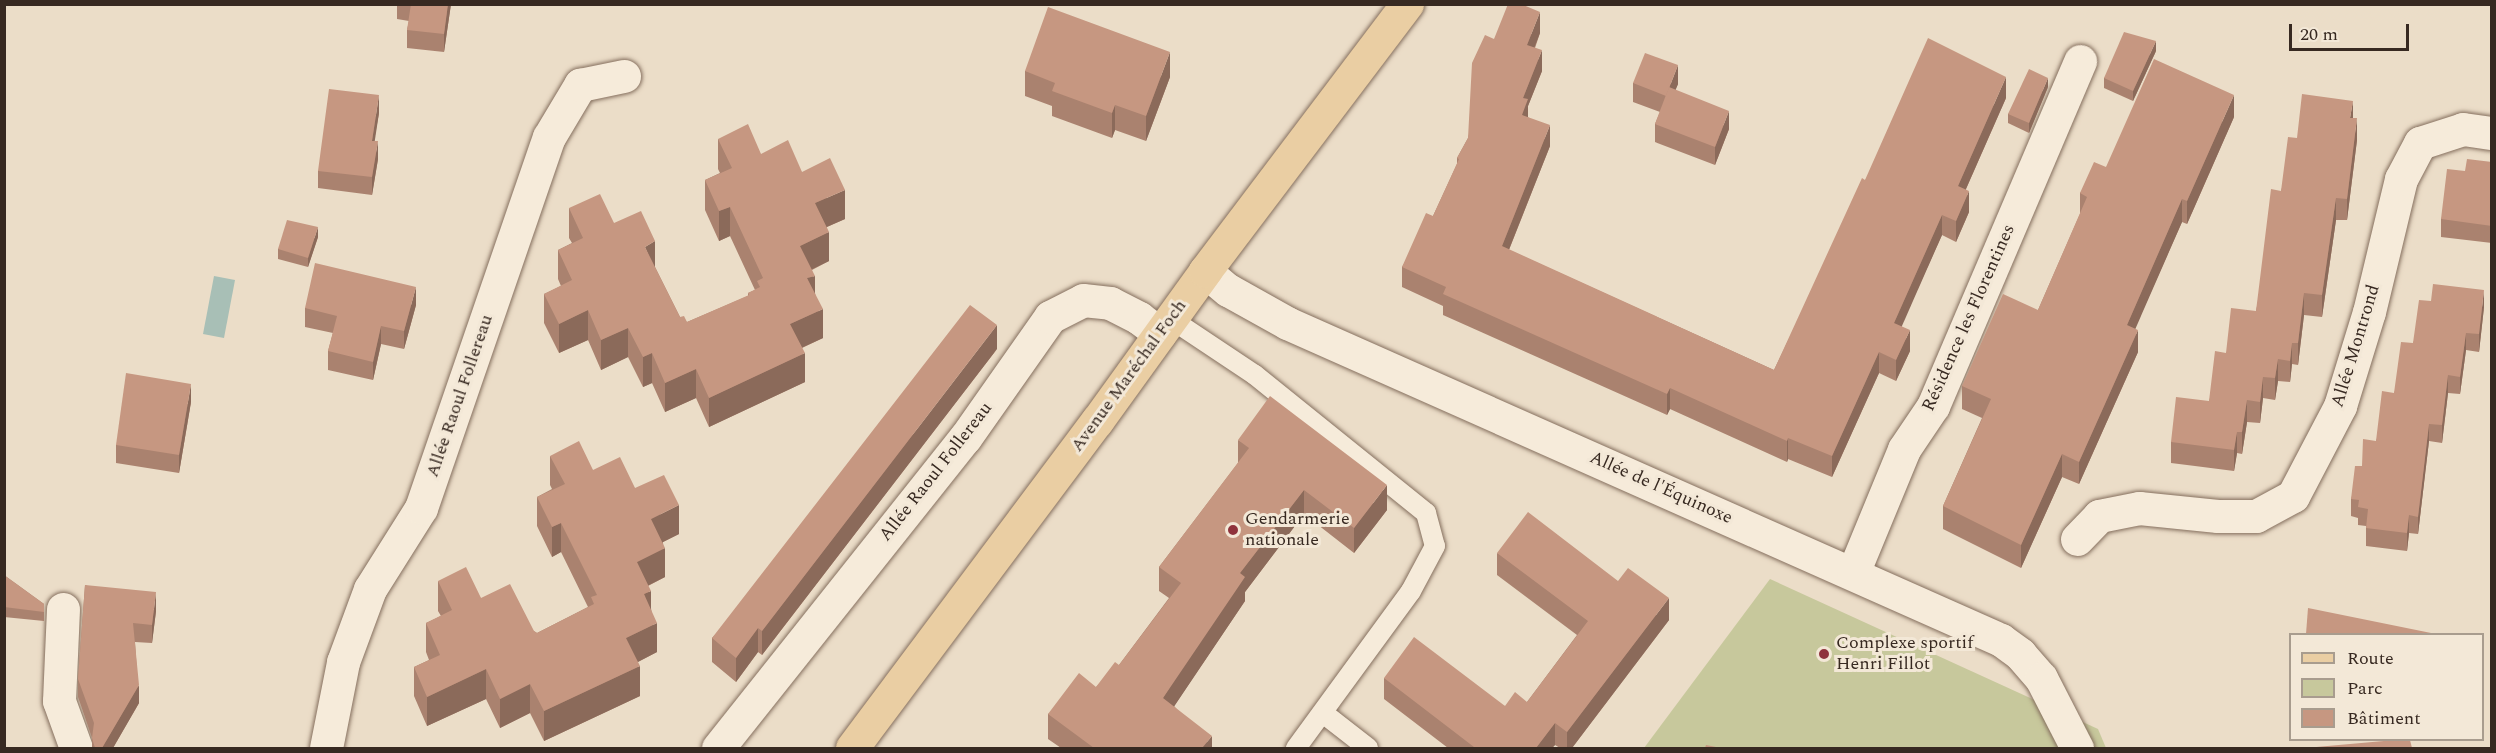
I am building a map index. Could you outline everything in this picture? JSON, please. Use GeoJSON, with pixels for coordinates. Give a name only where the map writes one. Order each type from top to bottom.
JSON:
{"type":"FeatureCollection","features":[{"type":"Feature","properties":{"kind":"main road","name":"Avenue Maréchal Foch"},"geometry":{"type":"LineString","coordinates":[[852,748],[1205,271],[1407,4]]}},
{"type":"Feature","properties":{"kind":"street","name":"Résidence les Florentines"},"geometry":{"type":"LineString","coordinates":[[1853,573],[1904,449],[1933,406],[2080,61]]}},
{"type":"Feature","properties":{"kind":"street","name":"Allée Raoul Follereau"},"geometry":{"type":"LineString","coordinates":[[326,748],[343,662],[370,589],[421,508],[549,137],[580,85],[624,76]]}},
{"type":"Feature","properties":{"kind":"street","name":"Allée Montrond"},"geometry":{"type":"LineString","coordinates":[[2077,539],[2099,516],[2139,508],[2218,516],[2256,516],[2294,496],[2340,406],[2369,312],[2401,179],[2420,143],[2463,129],[2492,133]]}},
{"type":"Feature","properties":{"kind":"street","name":"Allée de l'Équinoxe"},"geometry":{"type":"LineString","coordinates":[[1205,271],[1228,290],[1287,323],[2001,640],[2020,654],[2049,692],[2077,748]]}},
{"type":"Feature","properties":{"kind":"street","name":"Allée Raoul Follereau"},"geometry":{"type":"LineString","coordinates":[[718,748],[965,438],[1050,316],[1083,300],[1110,303],[1138,318],[1166,326]]}},
{"type":"Feature","properties":{"kind":"street"},"geometry":{"type":"LineString","coordinates":[[63,609],[59,701],[76,748]]}},
{"type":"Feature","properties":{"kind":"lane"},"geometry":{"type":"LineString","coordinates":[[1166,326],[1255,375],[1426,513],[1435,546],[1411,591],[1296,748]]}},
{"type":"Feature","properties":{"kind":"lane"},"geometry":{"type":"LineString","coordinates":[[1323,713],[1368,748]]}},
{"type":"Feature","properties":{"kind":"green space","name":"Complexe sportif Henri Fillot"},"geometry":{"type":"Polygon","coordinates":[[[1770,579],[2098,729],[2106,748],[1644,748],[1770,579]]]}},
{"type":"Feature","properties":{"kind":"shaded area"},"geometry":{"type":"Polygon","coordinates":[[[214,276],[235,280],[224,338],[203,334],[214,276]]]}},
{"type":"Feature","properties":{"kind":"building"},"geometry":{"type":"Polygon","coordinates":[[[411,4],[448,4],[444,34],[407,30],[411,4]]]}},
{"type":"Feature","properties":{"kind":"building"},"geometry":{"type":"Polygon","coordinates":[[[1508,4],[1521,4],[1540,12],[1527,45],[1542,50],[1523,98],[1528,99],[1522,115],[1550,125],[1502,246],[1774,370],[1862,178],[1865,180],[1928,38],[2006,77],[1958,186],[1969,191],[1956,221],[1942,215],[1894,323],[1910,330],[1896,360],[1879,352],[1832,456],[1788,438],[1787,441],[1670,388],[1667,394],[1443,294],[1446,287],[1402,267],[1426,213],[1433,216],[1459,159],[1457,158],[1468,138],[1472,63],[1485,35],[1494,39],[1508,4]]]}},
{"type":"Feature","properties":{"kind":"building"},"geometry":{"type":"Polygon","coordinates":[[[1048,7],[1170,52],[1146,116],[1115,105],[1112,113],[1052,91],[1055,83],[1025,71],[1048,7]]]}},
{"type":"Feature","properties":{"kind":"building"},"geometry":{"type":"Polygon","coordinates":[[[2124,32],[2156,41],[2133,91],[2104,78],[2124,32]]]}},
{"type":"Feature","properties":{"kind":"building"},"geometry":{"type":"Polygon","coordinates":[[[1645,53],[1678,65],[1666,96],[1633,83],[1645,53]]]}},
{"type":"Feature","properties":{"kind":"building"},"geometry":{"type":"Polygon","coordinates":[[[2154,59],[2234,95],[2187,201],[2182,199],[2127,325],[2138,330],[2079,462],[2062,454],[2021,545],[1943,506],[1991,399],[1962,386],[2003,294],[2038,310],[2087,197],[2080,193],[2094,162],[2106,167],[2154,59]]]}},
{"type":"Feature","properties":{"kind":"building"},"geometry":{"type":"Polygon","coordinates":[[[2029,69],[2048,78],[2029,123],[2008,114],[2029,69]]]}},
{"type":"Feature","properties":{"kind":"building"},"geometry":{"type":"Polygon","coordinates":[[[1669,87],[1729,111],[1715,147],[1655,124],[1669,87]]]}},
{"type":"Feature","properties":{"kind":"building"},"geometry":{"type":"Polygon","coordinates":[[[329,89],[379,95],[372,141],[378,141],[372,177],[318,171],[329,89]]]}},
{"type":"Feature","properties":{"kind":"building"},"geometry":{"type":"Polygon","coordinates":[[[2302,94],[2353,101],[2350,118],[2357,118],[2347,199],[2336,198],[2322,295],[2304,293],[2298,343],[2292,343],[2290,361],[2278,359],[2275,378],[2263,377],[2260,402],[2247,400],[2242,432],[2237,432],[2234,450],[2171,442],[2176,397],[2209,401],[2215,351],[2226,353],[2231,308],[2256,311],[2271,189],[2281,191],[2288,137],[2297,138],[2302,94]]]}},
{"type":"Feature","properties":{"kind":"building"},"geometry":{"type":"Polygon","coordinates":[[[748,124],[761,154],[788,140],[802,172],[830,158],[845,190],[815,203],[829,232],[800,246],[815,276],[807,278],[823,309],[790,324],[805,353],[709,398],[696,369],[665,383],[652,353],[643,357],[628,328],[601,340],[588,310],[559,324],[544,294],[572,280],[558,250],[583,238],[569,208],[600,194],[614,223],[641,211],[655,241],[645,247],[680,317],[684,316],[687,322],[749,295],[748,293],[760,287],[757,281],[763,278],[730,207],[719,211],[705,180],[732,168],[718,139],[748,124]]]}},
{"type":"Feature","properties":{"kind":"building"},"geometry":{"type":"Polygon","coordinates":[[[2467,159],[2492,162],[2492,226],[2441,219],[2447,169],[2465,171],[2467,159]]]}},
{"type":"Feature","properties":{"kind":"building"},"geometry":{"type":"Polygon","coordinates":[[[287,220],[318,227],[308,258],[278,249],[287,220]]]}},
{"type":"Feature","properties":{"kind":"building"},"geometry":{"type":"Polygon","coordinates":[[[315,263],[416,287],[404,331],[381,326],[373,362],[328,351],[337,316],[305,308],[315,263]]]}},
{"type":"Feature","properties":{"kind":"building"},"geometry":{"type":"Polygon","coordinates":[[[2433,284],[2484,290],[2479,334],[2466,333],[2460,377],[2448,375],[2442,425],[2429,424],[2418,517],[2409,515],[2407,533],[2366,528],[2368,509],[2358,507],[2359,500],[2351,499],[2355,466],[2362,466],[2363,439],[2376,441],[2382,391],[2394,393],[2401,342],[2413,343],[2419,300],[2431,301],[2433,284]]]}},
{"type":"Feature","properties":{"kind":"building"},"geometry":{"type":"Polygon","coordinates":[[[970,305],[997,325],[762,631],[758,628],[736,658],[712,638],[970,305]]]}},
{"type":"Feature","properties":{"kind":"building"},"geometry":{"type":"Polygon","coordinates":[[[126,373],[191,384],[179,455],[116,445],[126,373]]]}},
{"type":"Feature","properties":{"kind":"building"},"geometry":{"type":"Polygon","coordinates":[[[1270,396],[1387,485],[1354,528],[1304,490],[1240,573],[1245,577],[1163,698],[1212,736],[1202,748],[1094,748],[1048,714],[1079,673],[1096,687],[1115,662],[1119,665],[1181,583],[1159,567],[1249,448],[1238,440],[1270,396]]]}},
{"type":"Feature","properties":{"kind":"building"},"geometry":{"type":"Polygon","coordinates":[[[579,441],[593,470],[620,457],[635,488],[664,475],[679,505],[651,519],[665,548],[637,562],[651,591],[644,594],[657,623],[626,638],[640,666],[544,711],[530,684],[500,699],[486,669],[427,697],[414,667],[440,655],[426,623],[452,610],[438,581],[466,567],[481,598],[510,584],[537,633],[594,604],[591,597],[597,595],[561,523],[552,527],[537,497],[565,484],[550,456],[579,441]]]}},
{"type":"Feature","properties":{"kind":"building"},"geometry":{"type":"Polygon","coordinates":[[[1528,512],[1618,581],[1628,568],[1669,598],[1567,732],[1555,723],[1536,748],[1473,748],[1384,678],[1414,637],[1505,706],[1515,692],[1527,702],[1588,621],[1497,553],[1528,512]]]}},
{"type":"Feature","properties":{"kind":"building"},"geometry":{"type":"Polygon","coordinates":[[[4,575],[44,604],[44,612],[4,607],[4,575]]]}},
{"type":"Feature","properties":{"kind":"building"},"geometry":{"type":"Polygon","coordinates":[[[85,585],[156,592],[152,625],[133,623],[139,685],[102,748],[95,748],[92,738],[94,723],[78,679],[85,585]]]}},
{"type":"Feature","properties":{"kind":"building"},"geometry":{"type":"Polygon","coordinates":[[[2308,608],[2431,633],[2306,633],[2308,608]]]}},
{"type":"Feature","properties":{"kind":"building"},"geometry":{"type":"Polygon","coordinates":[[[2410,741],[2412,748],[2305,748],[2410,741]]]}},
{"type":"Feature","properties":{"kind":"building"},"geometry":{"type":"Polygon","coordinates":[[[1706,745],[1721,748],[1705,748],[1706,745]]]}},
{"type":"Feature","properties":{"kind":"place","name":"Gendarmerie nationale"},"geometry":{"type":"Point","coordinates":[1233,530]}},
{"type":"Feature","properties":{"kind":"place","name":"Complexe sportif Henri Fillot"},"geometry":{"type":"Point","coordinates":[1824,654]}}]}
